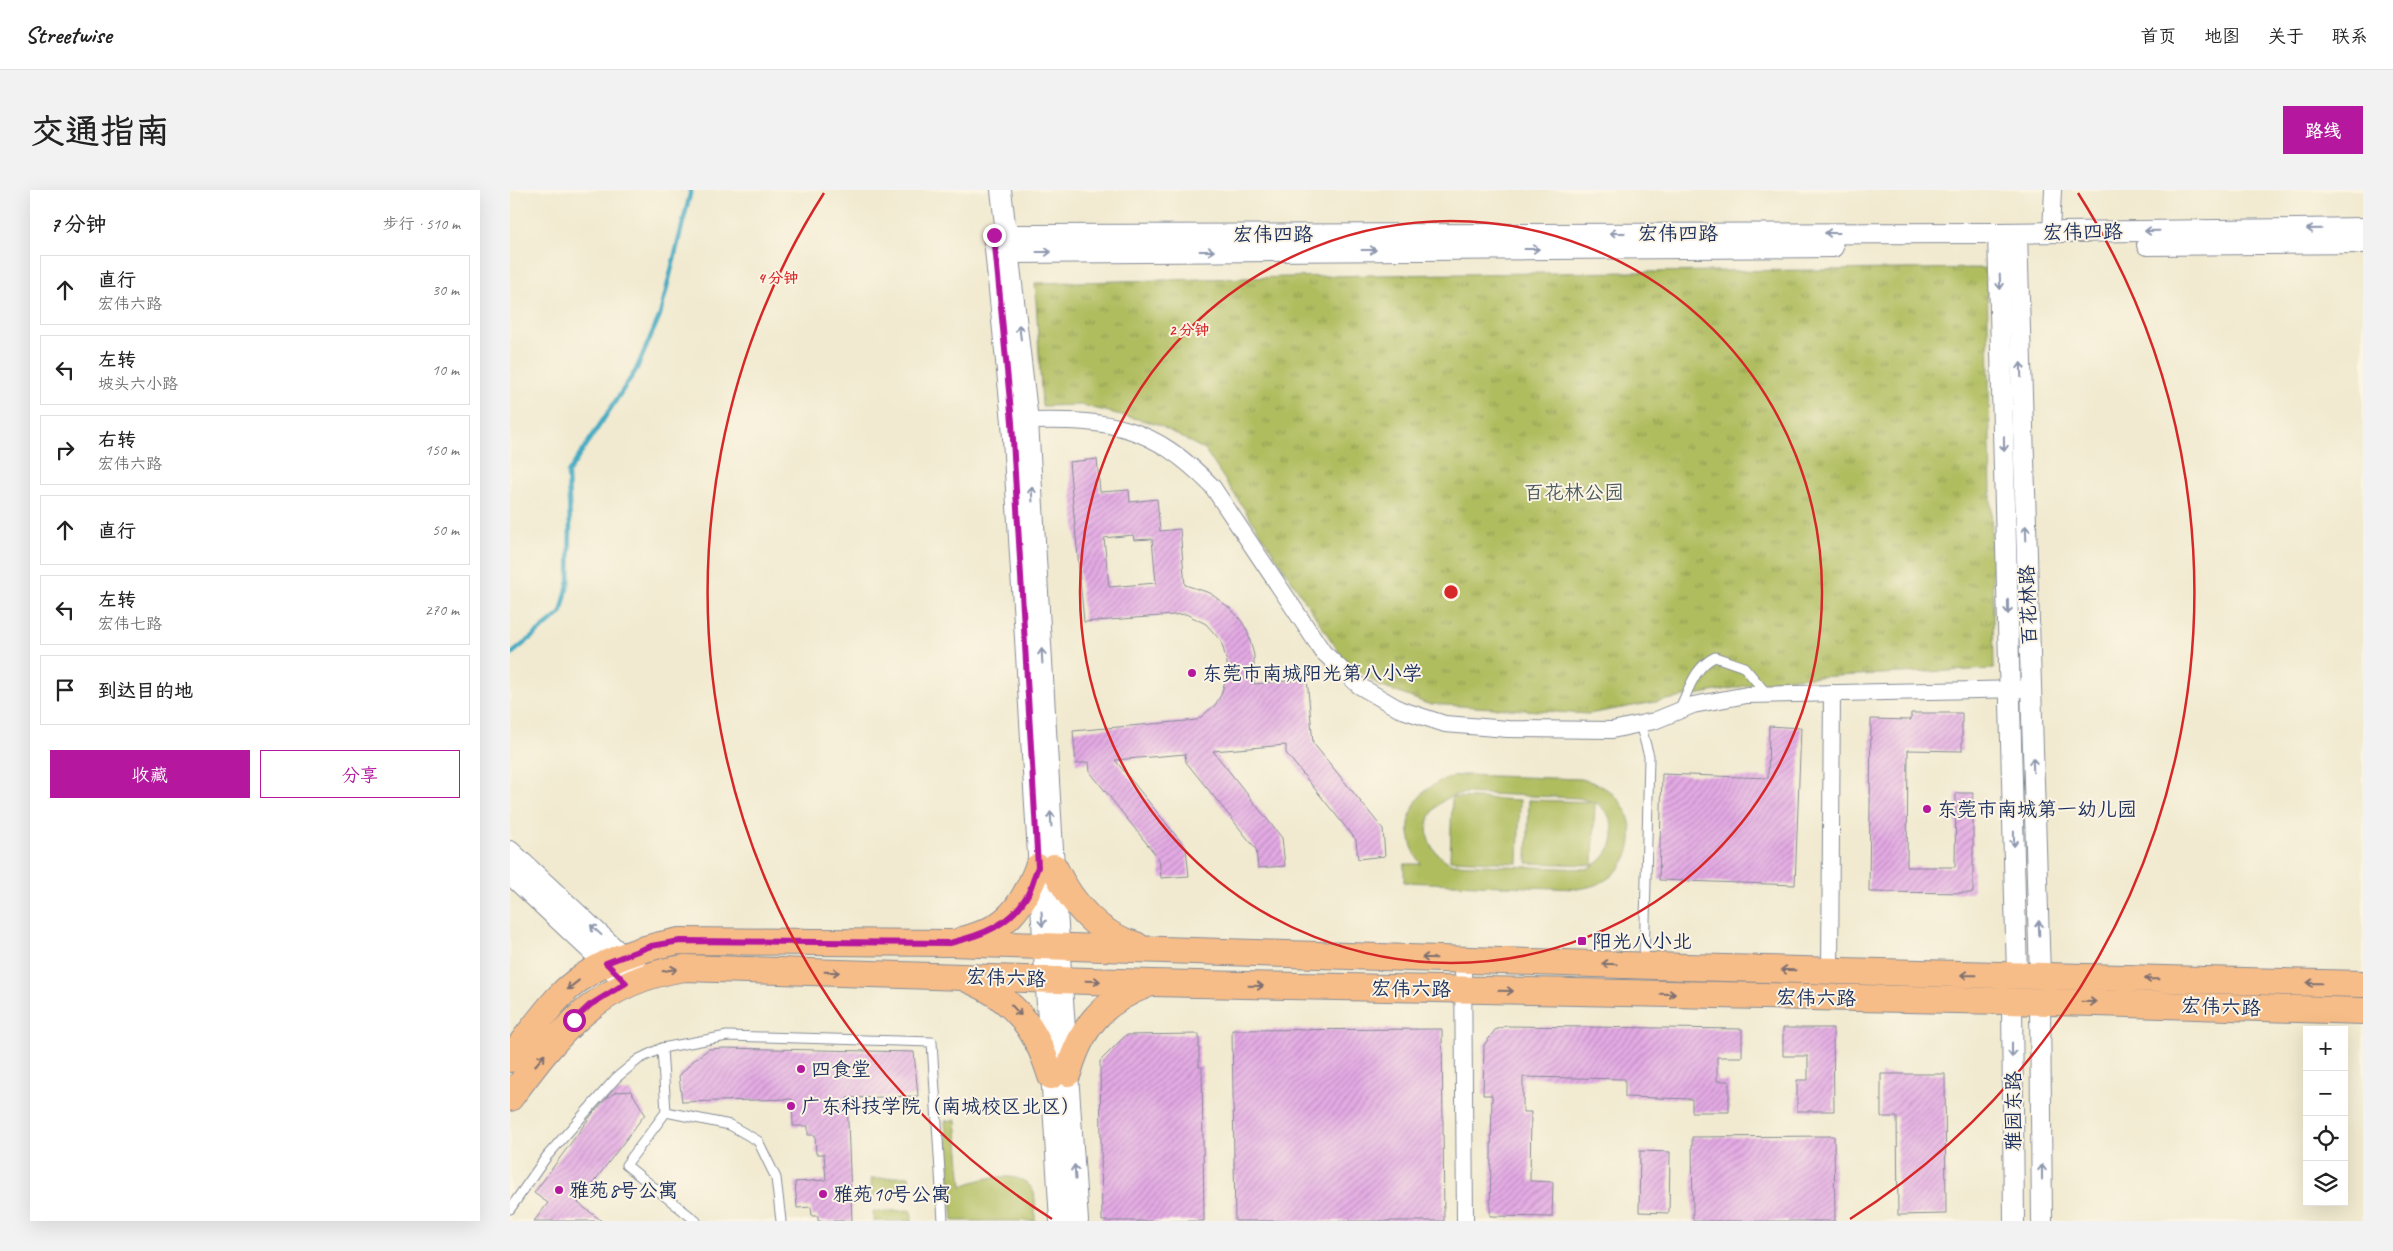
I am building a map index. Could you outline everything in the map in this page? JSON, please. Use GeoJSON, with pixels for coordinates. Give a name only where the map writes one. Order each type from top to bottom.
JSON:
{"type":"FeatureCollection","features":[{"type":"Feature","properties":{"kind":"main road"},"geometry":{"type":"LineString","coordinates":[[950,943],[980,936],[1006,920],[1027,896],[1046,867],[1082,913],[1104,930],[1128,942],[1154,949]]}},
{"type":"Feature","properties":{"kind":"main road","name":"宏伟六路"},"geometry":{"type":"LineString","coordinates":[[510,1059],[558,998],[573,985],[614,959],[651,946],[680,941],[950,943],[1830,971],[2363,984]]}},
{"type":"Feature","properties":{"kind":"main road","name":"宏伟六路"},"geometry":{"type":"LineString","coordinates":[[510,1098],[574,1020],[602,997],[635,980],[685,968],[1152,983],[2040,1002],[2363,1011]]}},
{"type":"Feature","properties":{"kind":"main road"},"geometry":{"type":"LineString","coordinates":[[959,976],[986,987],[1009,1003],[1022,1017],[1059,1075],[1094,1019],[1106,1007],[1127,992],[1152,983]]}},
{"type":"Feature","properties":{"kind":"street"},"geometry":{"type":"LineString","coordinates":[[989,190],[1001,243],[1028,421],[1046,867]]}},
{"type":"Feature","properties":{"kind":"street"},"geometry":{"type":"LineString","coordinates":[[1001,190],[1001,243],[1012,422],[1046,867],[1059,1075],[1060,1221]]}},
{"type":"Feature","properties":{"kind":"street"},"geometry":{"type":"LineString","coordinates":[[2051,232],[2053,190]]}},
{"type":"Feature","properties":{"kind":"street","name":"宏伟四路"},"geometry":{"type":"LineString","coordinates":[[2008,239],[2051,232],[2363,228]]}},
{"type":"Feature","properties":{"kind":"street","name":"宏伟四路"},"geometry":{"type":"LineString","coordinates":[[1001,243],[2008,239],[2363,243]]}},
{"type":"Feature","properties":{"kind":"street","name":"百花林路"},"geometry":{"type":"LineString","coordinates":[[2008,239],[2031,689],[2029,976]]}},
{"type":"Feature","properties":{"kind":"street","name":"百花林路"},"geometry":{"type":"LineString","coordinates":[[2008,239],[2010,690],[2029,976]]}},
{"type":"Feature","properties":{"kind":"street"},"geometry":{"type":"LineString","coordinates":[[1028,421],[1078,420],[1106,423],[1133,430],[1163,444],[1189,462],[1212,486],[1323,652],[1358,684],[1399,709],[1445,724],[1508,729],[1612,730],[1640,724],[1693,705],[1767,694],[2031,689]]}},
{"type":"Feature","properties":{"kind":"street"},"geometry":{"type":"LineString","coordinates":[[1830,971],[1832,693]]}},
{"type":"Feature","properties":{"kind":"street"},"geometry":{"type":"LineString","coordinates":[[510,851],[635,980]]}},
{"type":"Feature","properties":{"kind":"street"},"geometry":{"type":"LineString","coordinates":[[510,874],[614,959]]}},
{"type":"Feature","properties":{"kind":"street"},"geometry":{"type":"LineString","coordinates":[[1463,959],[1466,1221]]}},
{"type":"Feature","properties":{"kind":"street","name":"雅园东路"},"geometry":{"type":"LineString","coordinates":[[2012,1002],[2014,1221]]}},
{"type":"Feature","properties":{"kind":"street","name":"雅园东路"},"geometry":{"type":"LineString","coordinates":[[2040,1002],[2042,1221]]}},
{"type":"Feature","properties":{"kind":"street"},"geometry":{"type":"LineString","coordinates":[[1059,1075],[1078,1221]]}},
{"type":"Feature","properties":{"kind":"lane"},"geometry":{"type":"LineString","coordinates":[[1679,711],[1697,671],[1705,662],[1715,658],[1744,667],[1767,694]]}},
{"type":"Feature","properties":{"kind":"lane"},"geometry":{"type":"LineString","coordinates":[[1640,724],[1649,756],[1644,965]]}},
{"type":"Feature","properties":{"kind":"lane"},"geometry":{"type":"LineString","coordinates":[[510,1209],[547,1156],[616,1078],[639,1059],[662,1048],[727,1036],[932,1042],[943,1221]]}},
{"type":"Feature","properties":{"kind":"lane"},"geometry":{"type":"LineString","coordinates":[[662,1048],[666,1112],[626,1165],[696,1221]]}},
{"type":"Feature","properties":{"kind":"lane"},"geometry":{"type":"LineString","coordinates":[[666,1112],[730,1125],[758,1141],[776,1178],[781,1221]]}},
{"type":"Feature","properties":{"kind":"green space","name":"百花林公园"},"geometry":{"type":"Polygon","coordinates":[[[1987,268],[1994,669],[1790,678],[1588,714],[1428,704],[1380,686],[1345,661],[1205,450],[1157,424],[1081,405],[1042,406],[1035,283],[1372,275],[1987,268]]]}},
{"type":"Feature","properties":{"kind":"green space"},"geometry":{"type":"Polygon","coordinates":[[[1464,775],[1580,779],[1603,787],[1619,800],[1629,817],[1631,836],[1628,854],[1617,871],[1600,883],[1577,889],[1404,882],[1404,864],[1421,864],[1413,849],[1409,834],[1410,819],[1414,806],[1422,794],[1433,785],[1447,778],[1464,775]],[[1465,793],[1450,797],[1439,804],[1432,813],[1428,824],[1428,835],[1432,846],[1440,856],[1453,864],[1586,869],[1596,864],[1604,857],[1610,848],[1613,838],[1610,819],[1595,802],[1593,865],[1527,863],[1529,800],[1594,802],[1578,798],[1465,793]]]}},
{"type":"Feature","properties":{"kind":"green space"},"geometry":{"type":"Polygon","coordinates":[[[1452,797],[1520,800],[1518,863],[1450,860],[1452,797]]]}},
{"type":"Feature","properties":{"kind":"green space"},"geometry":{"type":"Polygon","coordinates":[[[956,1120],[962,1186],[990,1178],[1012,1177],[1021,1180],[1029,1185],[1034,1193],[1035,1221],[953,1221],[945,1121],[956,1120]]]}},
{"type":"Feature","properties":{"kind":"green space"},"geometry":{"type":"Polygon","coordinates":[[[909,1176],[910,1193],[872,1196],[871,1179],[909,1176]]]}},
{"type":"Feature","properties":{"kind":"green space"},"geometry":{"type":"Polygon","coordinates":[[[911,1210],[912,1221],[874,1221],[873,1212],[911,1210]]]}},
{"type":"Feature","properties":{"kind":"building"},"geometry":{"type":"Polygon","coordinates":[[[1097,459],[1100,492],[1129,490],[1130,502],[1157,499],[1160,531],[1180,529],[1185,585],[1210,593],[1231,609],[1247,630],[1254,655],[1254,684],[1307,679],[1313,743],[1383,829],[1385,856],[1358,859],[1356,840],[1286,753],[1286,745],[1213,751],[1282,838],[1285,866],[1258,868],[1256,849],[1186,762],[1185,754],[1115,760],[1186,848],[1189,876],[1161,878],[1159,859],[1090,772],[1089,762],[1076,764],[1073,731],[1197,720],[1215,705],[1221,695],[1227,674],[1227,662],[1221,641],[1206,624],[1186,614],[1084,622],[1069,462],[1097,459]],[[1133,535],[1104,538],[1109,587],[1156,583],[1152,539],[1134,540],[1133,535]]]}},
{"type":"Feature","properties":{"kind":"building"},"geometry":{"type":"Polygon","coordinates":[[[1911,713],[1962,713],[1962,751],[1908,750],[1907,867],[1955,867],[1956,793],[1973,793],[1973,893],[1869,892],[1871,719],[1911,720],[1911,713]]]}},
{"type":"Feature","properties":{"kind":"building"},"geometry":{"type":"Polygon","coordinates":[[[1769,726],[1801,728],[1795,885],[1659,880],[1662,774],[1768,778],[1769,726]]]}},
{"type":"Feature","properties":{"kind":"building"},"geometry":{"type":"Polygon","coordinates":[[[1506,1026],[1742,1029],[1742,1057],[1717,1057],[1717,1081],[1729,1081],[1729,1112],[1692,1112],[1692,1099],[1625,1097],[1625,1079],[1523,1077],[1523,1112],[1531,1112],[1530,1181],[1553,1182],[1552,1217],[1490,1216],[1492,1095],[1483,1095],[1484,1045],[1495,1030],[1506,1026]]]}},
{"type":"Feature","properties":{"kind":"building"},"geometry":{"type":"Polygon","coordinates":[[[1783,1028],[1833,1028],[1834,1111],[1797,1111],[1797,1080],[1808,1080],[1808,1056],[1783,1056],[1783,1028]]]}},
{"type":"Feature","properties":{"kind":"building"},"geometry":{"type":"Polygon","coordinates":[[[1442,1029],[1444,1221],[1235,1221],[1232,1030],[1442,1029]]]}},
{"type":"Feature","properties":{"kind":"building"},"geometry":{"type":"Polygon","coordinates":[[[1199,1034],[1199,1067],[1202,1067],[1204,1221],[1102,1221],[1100,1061],[1126,1035],[1199,1034]]]}},
{"type":"Feature","properties":{"kind":"building","name":"四食堂"},"geometry":{"type":"Polygon","coordinates":[[[709,1049],[914,1052],[918,1096],[847,1098],[852,1221],[818,1221],[818,1216],[812,1216],[811,1207],[797,1208],[795,1182],[826,1180],[824,1154],[816,1154],[815,1135],[808,1135],[808,1126],[793,1126],[792,1099],[682,1102],[679,1076],[693,1061],[709,1049]]]}},
{"type":"Feature","properties":{"kind":"building"},"geometry":{"type":"Polygon","coordinates":[[[1881,1074],[1945,1074],[1946,1214],[1898,1215],[1897,1117],[1881,1117],[1881,1074]]]}},
{"type":"Feature","properties":{"kind":"building"},"geometry":{"type":"Polygon","coordinates":[[[631,1091],[645,1114],[578,1203],[602,1221],[534,1221],[548,1203],[534,1193],[593,1113],[608,1097],[616,1092],[631,1091]]]}},
{"type":"Feature","properties":{"kind":"building"},"geometry":{"type":"Polygon","coordinates":[[[1834,1136],[1835,1221],[1693,1221],[1692,1137],[1834,1136]]]}},
{"type":"Feature","properties":{"kind":"building"},"geometry":{"type":"Polygon","coordinates":[[[1640,1151],[1670,1152],[1669,1213],[1639,1212],[1640,1151]]]}},
{"type":"Feature","properties":{"kind":"waterway"},"geometry":{"type":"LineString","coordinates":[[510,655],[561,613],[569,581],[570,525],[568,473],[636,370],[660,315],[691,190]]}},
{"type":"Feature","properties":{"kind":"place","name":"东莞市南城阳光第八小学"},"geometry":{"type":"Point","coordinates":[1192,673]}},
{"type":"Feature","properties":{"kind":"place","name":"东莞市南城第一幼儿园"},"geometry":{"type":"Point","coordinates":[1927,809]}},
{"type":"Feature","properties":{"kind":"place","name":"阳光八小北"},"geometry":{"type":"Point","coordinates":[1582,941]}},
{"type":"Feature","properties":{"kind":"place","name":"四食堂"},"geometry":{"type":"Point","coordinates":[801,1069]}},
{"type":"Feature","properties":{"kind":"place","name":"广东科技学院（南城校区北区）"},"geometry":{"type":"Point","coordinates":[791,1106]}},
{"type":"Feature","properties":{"kind":"place","name":"雅苑8号公寓"},"geometry":{"type":"Point","coordinates":[559,1190]}},
{"type":"Feature","properties":{"kind":"place","name":"雅苑10号公寓"},"geometry":{"type":"Point","coordinates":[823,1194]}},
{"type":"Feature","properties":{"kind":"route"},"geometry":{"type":"LineString","coordinates":[[574,1020],[590,1005],[626,983],[606,963],[651,946],[680,941],[950,943],[980,936],[1006,920],[1027,896],[1038,867],[1012,422],[1002,302],[994,235]]}}]}
